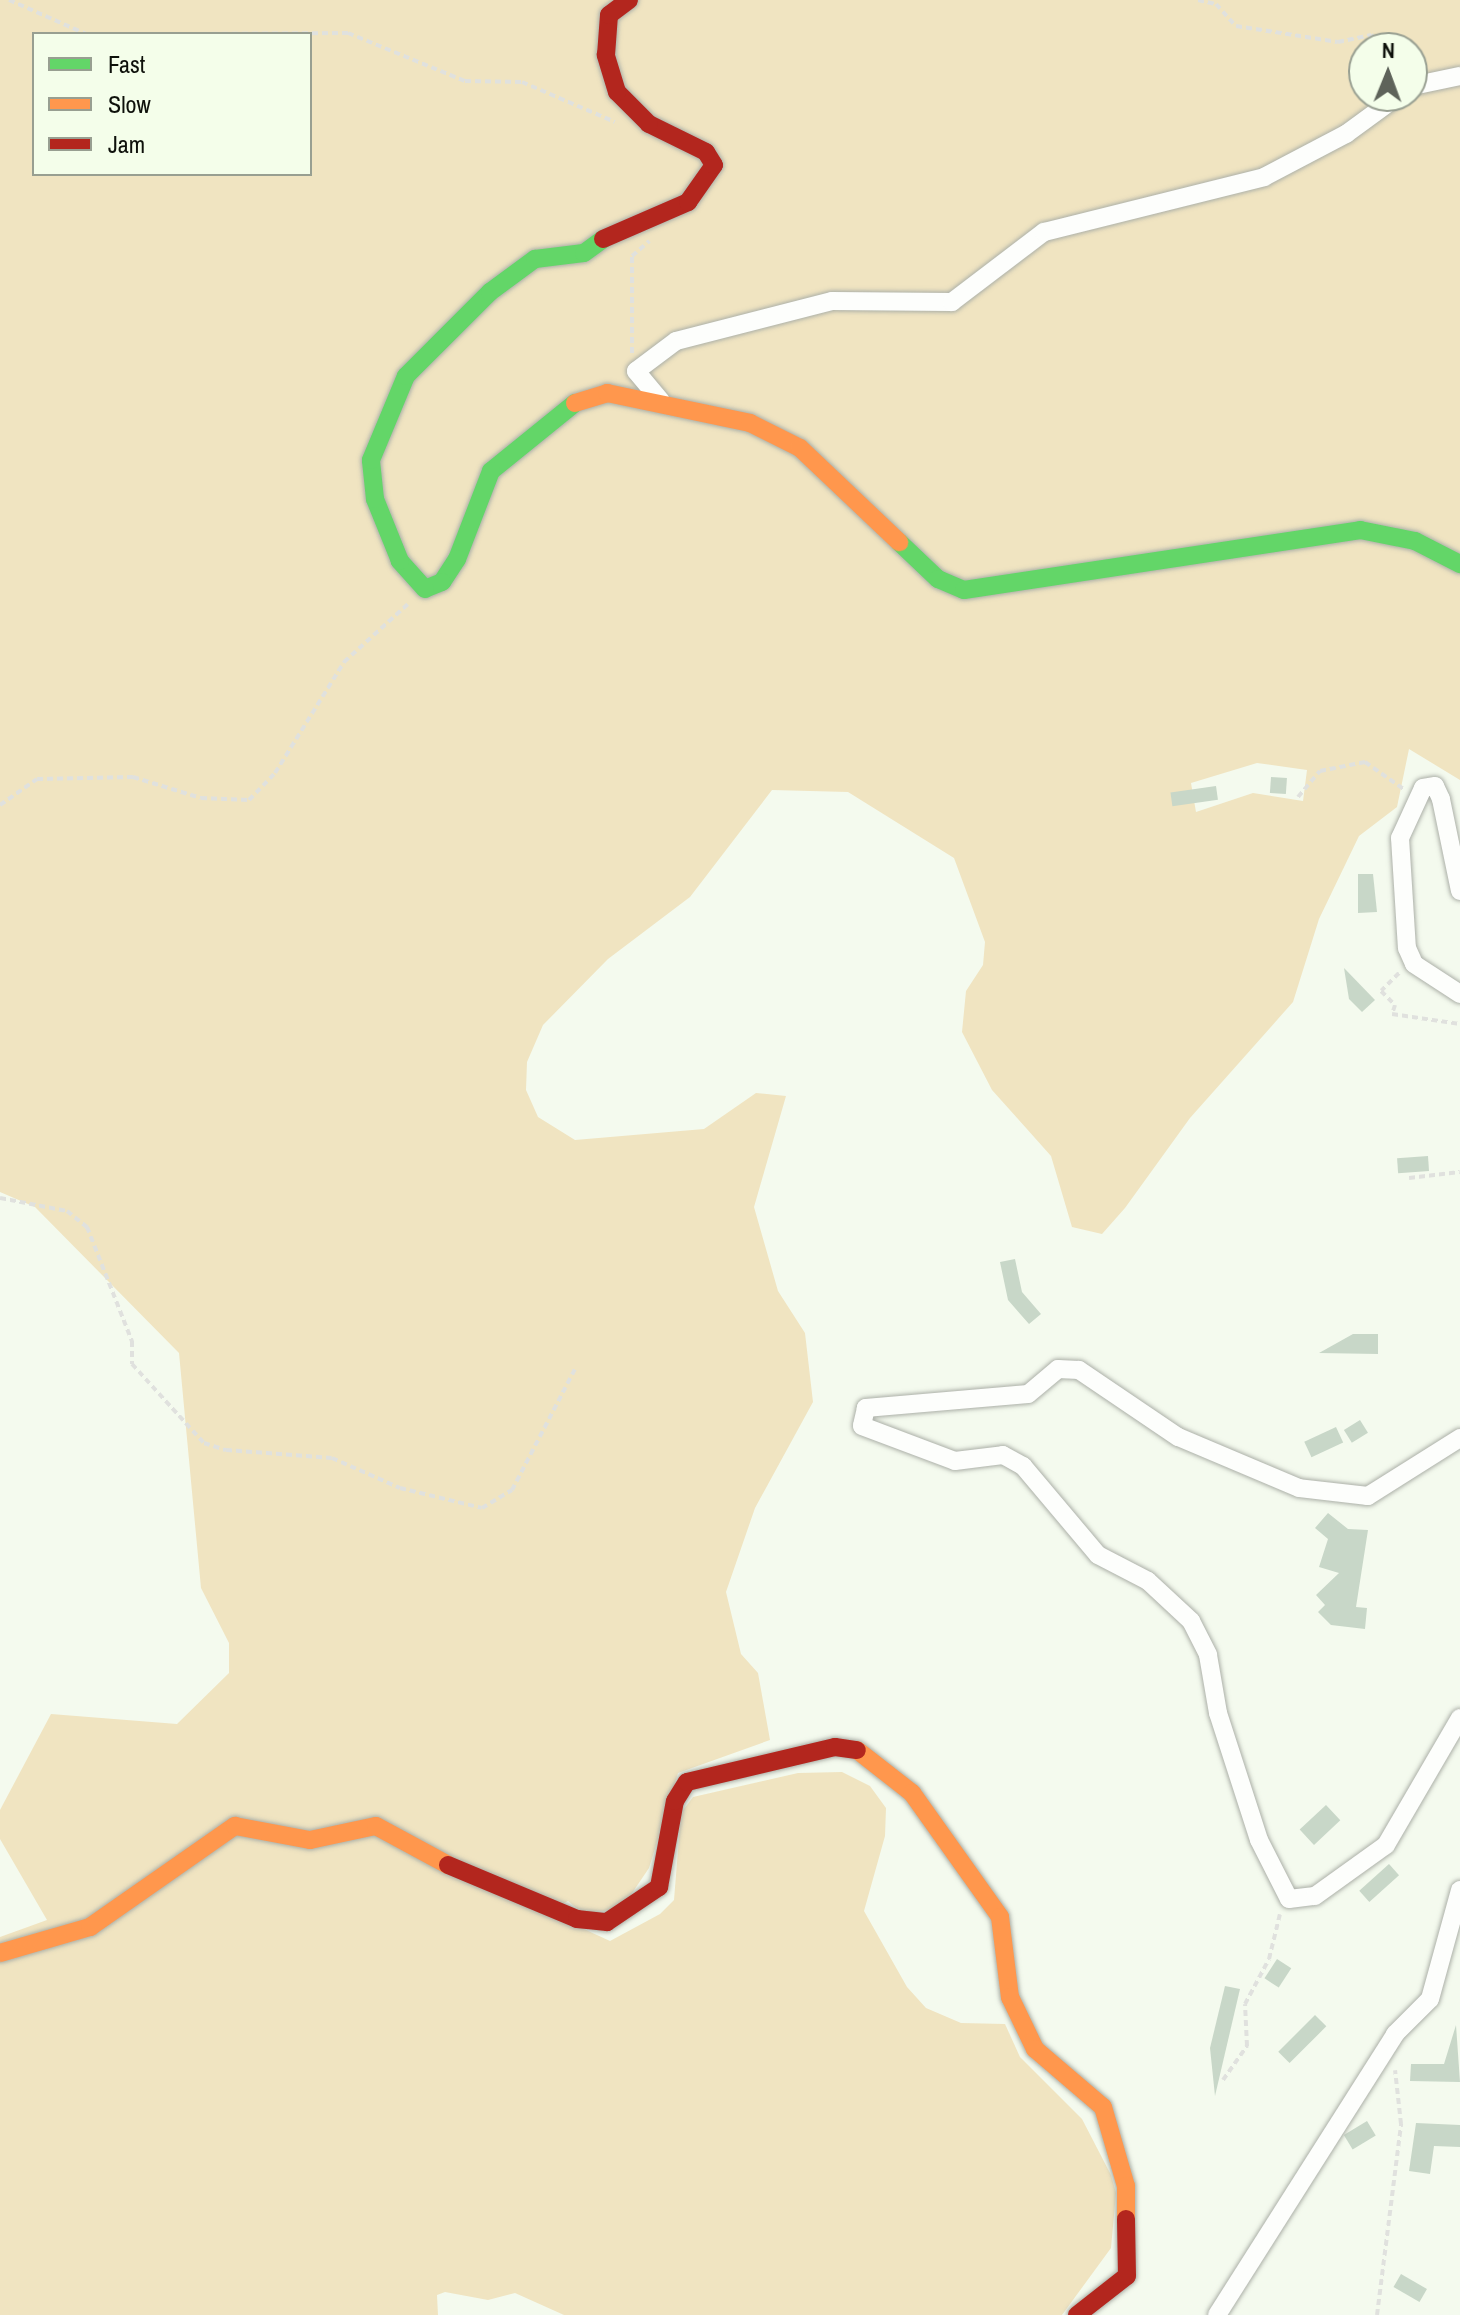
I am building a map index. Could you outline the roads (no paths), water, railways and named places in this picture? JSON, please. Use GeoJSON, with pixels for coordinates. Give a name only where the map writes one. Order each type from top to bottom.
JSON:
{"type":"FeatureCollection","features":[{"type":"Feature","properties":{"kind":"street"},"geometry":{"type":"LineString","coordinates":[[629,0],[609,15],[606,55],[617,92],[649,124],[706,152],[714,165],[688,202],[622,226],[584,253],[535,259],[490,292],[406,376],[371,460],[375,499],[400,561],[425,589],[442,582],[491,471],[520,441],[575,403],[607,393],[661,401],[750,423],[800,448],[938,579],[964,590],[1360,530],[1415,541],[1460,564]]}},
{"type":"Feature","properties":{"kind":"street"},"geometry":{"type":"LineString","coordinates":[[1428,83],[1460,76]]}},
{"type":"Feature","properties":{"kind":"street"},"geometry":{"type":"LineString","coordinates":[[661,401],[636,371],[676,341],[832,301],[952,302],[1044,232],[1264,177],[1346,134],[1376,112]]}},
{"type":"Feature","properties":{"kind":"street"},"geometry":{"type":"LineString","coordinates":[[1460,891],[1435,786],[1413,796],[1400,838],[1407,948],[1414,964],[1460,994]]}},
{"type":"Feature","properties":{"kind":"street"},"geometry":{"type":"LineString","coordinates":[[1460,1438],[1368,1496],[1299,1488],[1178,1437],[1079,1370],[1058,1369],[1028,1394],[866,1408],[862,1426],[872,1434],[955,1461],[1003,1455],[1023,1466],[1098,1555],[1148,1581],[1191,1621],[1208,1655],[1218,1713],[1259,1840],[1289,1899],[1315,1896],[1386,1845],[1460,1718]]}},
{"type":"Feature","properties":{"kind":"street"},"geometry":{"type":"LineString","coordinates":[[0,1953],[90,1927],[235,1826],[310,1840],[376,1826],[458,1870],[577,1919],[607,1922],[659,1887],[675,1801],[687,1782],[821,1749],[859,1750],[912,1793],[963,1857],[1000,1917],[1010,1997],[1035,2049],[1103,2107],[1126,2186],[1127,2276],[1077,2315]]}},
{"type":"Feature","properties":{"kind":"street"},"geometry":{"type":"LineString","coordinates":[[1217,2315],[1395,2034],[1430,1999],[1460,1890]]}}]}
